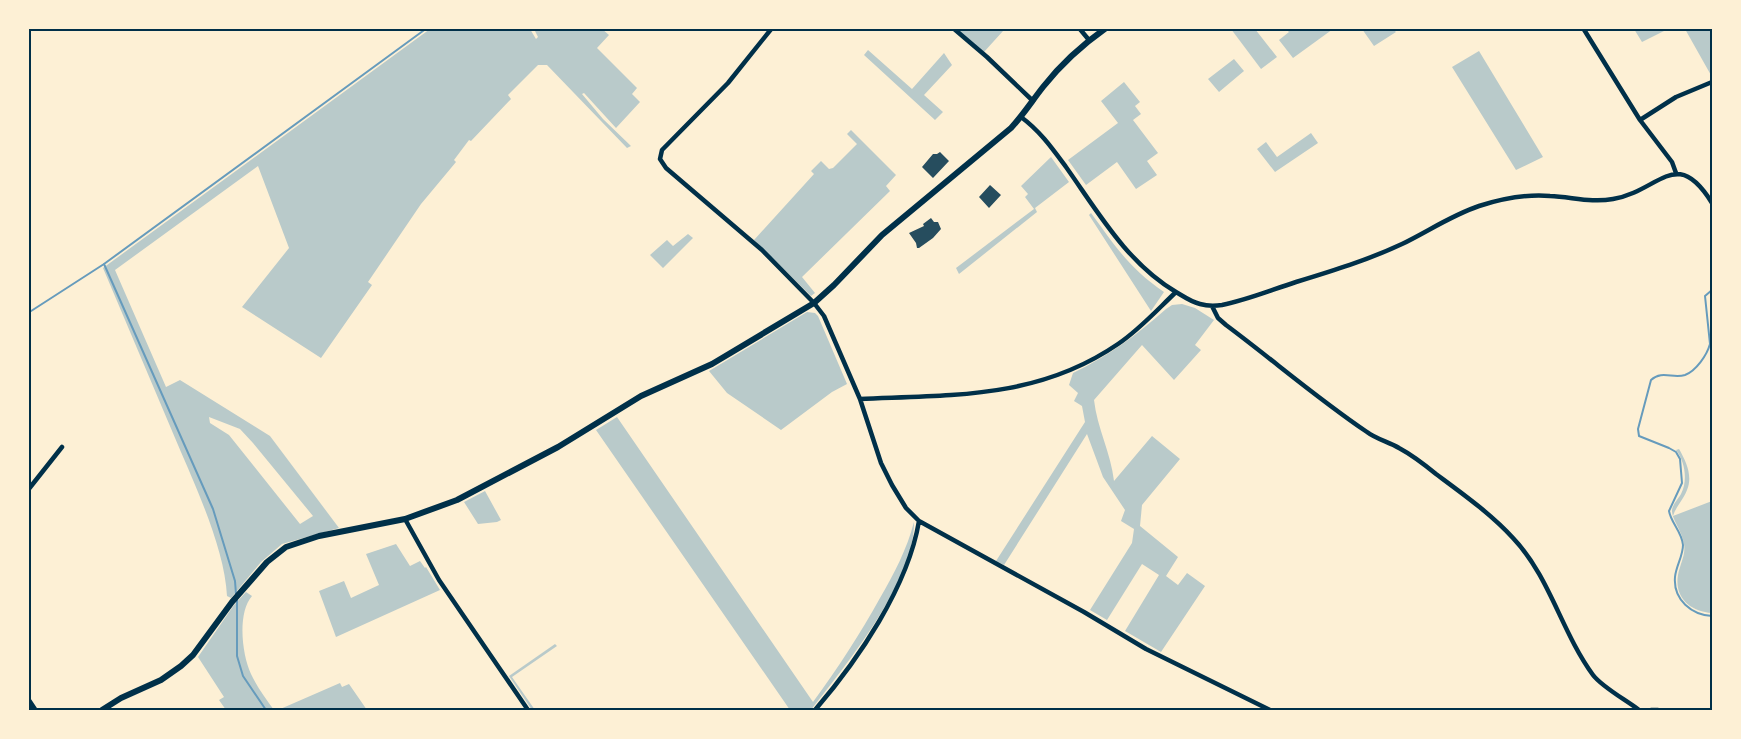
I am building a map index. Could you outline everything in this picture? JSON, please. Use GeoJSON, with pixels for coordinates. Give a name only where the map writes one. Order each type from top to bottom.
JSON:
{"type":"FeatureCollection","features":[{"type":"Feature","properties":{"kind":"main road"},"geometry":{"type":"LineString","coordinates":[[28,701],[34,711]]}},
{"type":"Feature","properties":{"kind":"street"},"geometry":{"type":"LineString","coordinates":[[772,28],[728,83],[662,150],[660,159],[671,172],[762,250],[824,316],[860,399],[881,463],[906,508],[919,521],[1146,649],[1270,711]]}},
{"type":"Feature","properties":{"kind":"street"},"geometry":{"type":"LineString","coordinates":[[953,28],[1033,101]]}},
{"type":"Feature","properties":{"kind":"street"},"geometry":{"type":"LineString","coordinates":[[1080,28],[1089,40]]}},
{"type":"Feature","properties":{"kind":"street"},"geometry":{"type":"LineString","coordinates":[[102,711],[121,698],[161,680],[181,666],[267,562],[286,547],[319,536],[405,519],[435,510],[487,486],[558,447],[641,396],[712,364],[814,303],[882,235],[1011,128],[1060,68],[1089,40],[1106,28]]}},
{"type":"Feature","properties":{"kind":"street"},"geometry":{"type":"LineString","coordinates":[[1582,28],[1640,120],[1672,162],[1676,173]]}},
{"type":"Feature","properties":{"kind":"street"},"geometry":{"type":"LineString","coordinates":[[1640,120],[1676,97],[1713,82]]}},
{"type":"Feature","properties":{"kind":"street"},"geometry":{"type":"LineString","coordinates":[[1022,117],[1043,135],[1125,250],[1145,270],[1198,304],[1212,306],[1248,298],[1374,257],[1481,205],[1535,196],[1609,200],[1628,195],[1667,175],[1676,173],[1692,179],[1713,203]]}},
{"type":"Feature","properties":{"kind":"street"},"geometry":{"type":"LineString","coordinates":[[860,399],[977,394],[1031,384],[1083,364],[1119,343],[1146,322],[1176,292]]}},
{"type":"Feature","properties":{"kind":"street"},"geometry":{"type":"LineString","coordinates":[[1212,306],[1218,318],[1226,325],[1326,403],[1370,435],[1400,448],[1423,464],[1513,537],[1541,575],[1569,636],[1594,676],[1639,711]]}},
{"type":"Feature","properties":{"kind":"street"},"geometry":{"type":"LineString","coordinates":[[28,490],[62,447]]}},
{"type":"Feature","properties":{"kind":"street"},"geometry":{"type":"LineString","coordinates":[[405,519],[439,580],[528,711]]}},
{"type":"Feature","properties":{"kind":"street"},"geometry":{"type":"LineString","coordinates":[[815,711],[863,645],[896,591],[915,543],[919,521]]}},
{"type":"Feature","properties":{"kind":"street"},"geometry":{"type":"LineString","coordinates":[[1651,711],[1658,711]]}},
{"type":"Feature","properties":{"kind":"shaded area"},"geometry":{"type":"Polygon","coordinates":[[[1333,28],[1293,58],[1279,40],[1289,32],[1286,29],[1333,28]]]}},
{"type":"Feature","properties":{"kind":"shaded area"},"geometry":{"type":"Polygon","coordinates":[[[430,29],[530,29],[536,39],[538,37],[534,29],[602,29],[609,35],[597,48],[637,88],[632,94],[640,102],[616,128],[584,93],[582,94],[603,119],[631,146],[627,148],[547,65],[538,65],[508,95],[511,99],[471,141],[469,140],[454,160],[456,162],[421,204],[368,282],[372,285],[321,358],[242,307],[289,248],[258,166],[115,270],[166,387],[180,380],[270,436],[339,528],[282,544],[261,562],[231,598],[227,596],[221,559],[201,499],[103,268],[430,29]],[[209,417],[210,423],[229,435],[300,524],[313,516],[253,443],[240,429],[209,417]]]}},
{"type":"Feature","properties":{"kind":"shaded area"},"geometry":{"type":"Polygon","coordinates":[[[956,29],[1001,29],[1003,31],[984,52],[956,29]]]}},
{"type":"Feature","properties":{"kind":"shaded area"},"geometry":{"type":"Polygon","coordinates":[[[1231,29],[1255,29],[1277,57],[1261,69],[1231,29]]]}},
{"type":"Feature","properties":{"kind":"shaded area"},"geometry":{"type":"Polygon","coordinates":[[[1362,29],[1393,29],[1396,32],[1374,46],[1362,29]]]}},
{"type":"Feature","properties":{"kind":"shaded area"},"geometry":{"type":"Polygon","coordinates":[[[1634,29],[1668,29],[1642,42],[1634,29]]]}},
{"type":"Feature","properties":{"kind":"shaded area"},"geometry":{"type":"Polygon","coordinates":[[[1685,29],[1712,29],[1712,77],[1685,29]]]}},
{"type":"Feature","properties":{"kind":"shaded area"},"geometry":{"type":"Polygon","coordinates":[[[868,50],[912,89],[944,53],[952,65],[924,95],[943,112],[935,120],[864,55],[868,50]]]}},
{"type":"Feature","properties":{"kind":"shaded area"},"geometry":{"type":"Polygon","coordinates":[[[1479,51],[1543,157],[1516,170],[1452,67],[1479,51]]]}},
{"type":"Feature","properties":{"kind":"shaded area"},"geometry":{"type":"Polygon","coordinates":[[[1234,59],[1244,71],[1219,92],[1208,79],[1234,59]]]}},
{"type":"Feature","properties":{"kind":"shaded area"},"geometry":{"type":"Polygon","coordinates":[[[1124,82],[1140,102],[1135,106],[1141,114],[1133,120],[1158,153],[1147,161],[1157,175],[1136,189],[1117,162],[1086,185],[1068,160],[1118,123],[1101,101],[1124,82]]]}},
{"type":"Feature","properties":{"kind":"shaded area"},"geometry":{"type":"Polygon","coordinates":[[[851,130],[896,175],[886,186],[890,191],[802,277],[815,293],[811,296],[754,240],[814,174],[811,171],[821,161],[829,169],[833,168],[857,144],[847,134],[851,130]]]}},
{"type":"Feature","properties":{"kind":"shaded area"},"geometry":{"type":"Polygon","coordinates":[[[1311,133],[1318,143],[1275,172],[1257,149],[1266,142],[1277,157],[1311,133]]]}},
{"type":"Feature","properties":{"kind":"shaded area"},"geometry":{"type":"Polygon","coordinates":[[[1051,157],[1069,182],[1035,208],[1037,212],[959,274],[956,268],[1034,209],[1025,197],[1028,194],[1021,186],[1051,157]]]}},
{"type":"Feature","properties":{"kind":"shaded area"},"geometry":{"type":"Polygon","coordinates":[[[1091,213],[1132,265],[1164,292],[1151,311],[1089,215],[1091,213]]]}},
{"type":"Feature","properties":{"kind":"shaded area"},"geometry":{"type":"Polygon","coordinates":[[[688,234],[693,238],[663,268],[650,255],[667,240],[673,246],[688,234]]]}},
{"type":"Feature","properties":{"kind":"shaded area"},"geometry":{"type":"Polygon","coordinates":[[[1182,304],[1195,308],[1214,320],[1195,345],[1201,350],[1174,380],[1142,345],[1094,400],[1114,481],[1152,436],[1180,459],[1142,505],[1140,526],[1178,557],[1166,576],[1178,585],[1187,573],[1205,586],[1161,652],[1125,631],[1159,575],[1142,564],[1107,620],[1090,610],[1132,543],[1134,529],[1121,521],[1125,510],[1103,477],[1087,434],[1004,565],[996,561],[1085,422],[1082,406],[1074,401],[1078,393],[1069,385],[1073,373],[1122,344],[1172,305],[1182,304]]]}},
{"type":"Feature","properties":{"kind":"shaded area"},"geometry":{"type":"Polygon","coordinates":[[[807,312],[818,316],[847,384],[832,392],[781,430],[727,393],[709,371],[807,312]]]}},
{"type":"Feature","properties":{"kind":"shaded area"},"geometry":{"type":"Polygon","coordinates":[[[617,417],[813,702],[865,625],[895,571],[914,522],[911,545],[891,596],[859,646],[811,710],[790,710],[596,430],[617,417]]]}},
{"type":"Feature","properties":{"kind":"shaded area"},"geometry":{"type":"Polygon","coordinates":[[[1679,449],[1689,474],[1689,485],[1673,516],[1712,501],[1712,613],[1691,607],[1681,597],[1677,583],[1684,556],[1683,540],[1673,517],[1672,513],[1674,504],[1683,489],[1685,477],[1683,465],[1676,450],[1679,449]]]}},
{"type":"Feature","properties":{"kind":"shaded area"},"geometry":{"type":"Polygon","coordinates":[[[485,491],[501,520],[478,524],[464,502],[485,491]]]}},
{"type":"Feature","properties":{"kind":"shaded area"},"geometry":{"type":"Polygon","coordinates":[[[396,544],[410,566],[420,561],[426,567],[440,590],[336,637],[319,591],[344,581],[351,598],[379,585],[366,554],[396,544]]]}},
{"type":"Feature","properties":{"kind":"shaded area"},"geometry":{"type":"Polygon","coordinates":[[[246,592],[252,596],[244,613],[242,634],[245,656],[253,679],[274,710],[226,710],[219,700],[224,697],[198,657],[234,605],[246,592]]]}},
{"type":"Feature","properties":{"kind":"shaded area"},"geometry":{"type":"Polygon","coordinates":[[[555,644],[557,646],[512,677],[535,710],[532,710],[509,676],[555,644]]]}},
{"type":"Feature","properties":{"kind":"shaded area"},"geometry":{"type":"Polygon","coordinates":[[[340,683],[342,687],[349,684],[367,710],[278,710],[340,683]]]}},
{"type":"Feature","properties":{"kind":"building"},"geometry":{"type":"Polygon","coordinates":[[[940,152],[949,161],[933,178],[922,167],[933,154],[940,152]]]}},
{"type":"Feature","properties":{"kind":"building"},"geometry":{"type":"Polygon","coordinates":[[[990,185],[1001,195],[989,208],[979,197],[990,185]]]}},
{"type":"Feature","properties":{"kind":"building"},"geometry":{"type":"Polygon","coordinates":[[[931,218],[934,222],[938,222],[941,229],[933,238],[917,248],[909,233],[924,226],[923,224],[931,218]]]}},
{"type":"Feature","properties":{"kind":"waterway"},"geometry":{"type":"LineString","coordinates":[[28,313],[104,264],[427,28]]}},
{"type":"Feature","properties":{"kind":"waterway"},"geometry":{"type":"LineString","coordinates":[[104,264],[213,509],[235,581],[236,594]]}},
{"type":"Feature","properties":{"kind":"waterway"},"geometry":{"type":"LineString","coordinates":[[1712,290],[1705,296],[1710,344],[1706,353],[1697,366],[1685,375],[1663,375],[1651,380],[1638,429],[1639,436],[1669,448],[1676,452],[1680,459],[1682,483],[1669,511],[1683,545],[1675,585],[1685,605],[1697,613],[1712,616]]}},
{"type":"Feature","properties":{"kind":"waterway"},"geometry":{"type":"LineString","coordinates":[[237,600],[237,656],[243,676],[266,710]]}}]}
